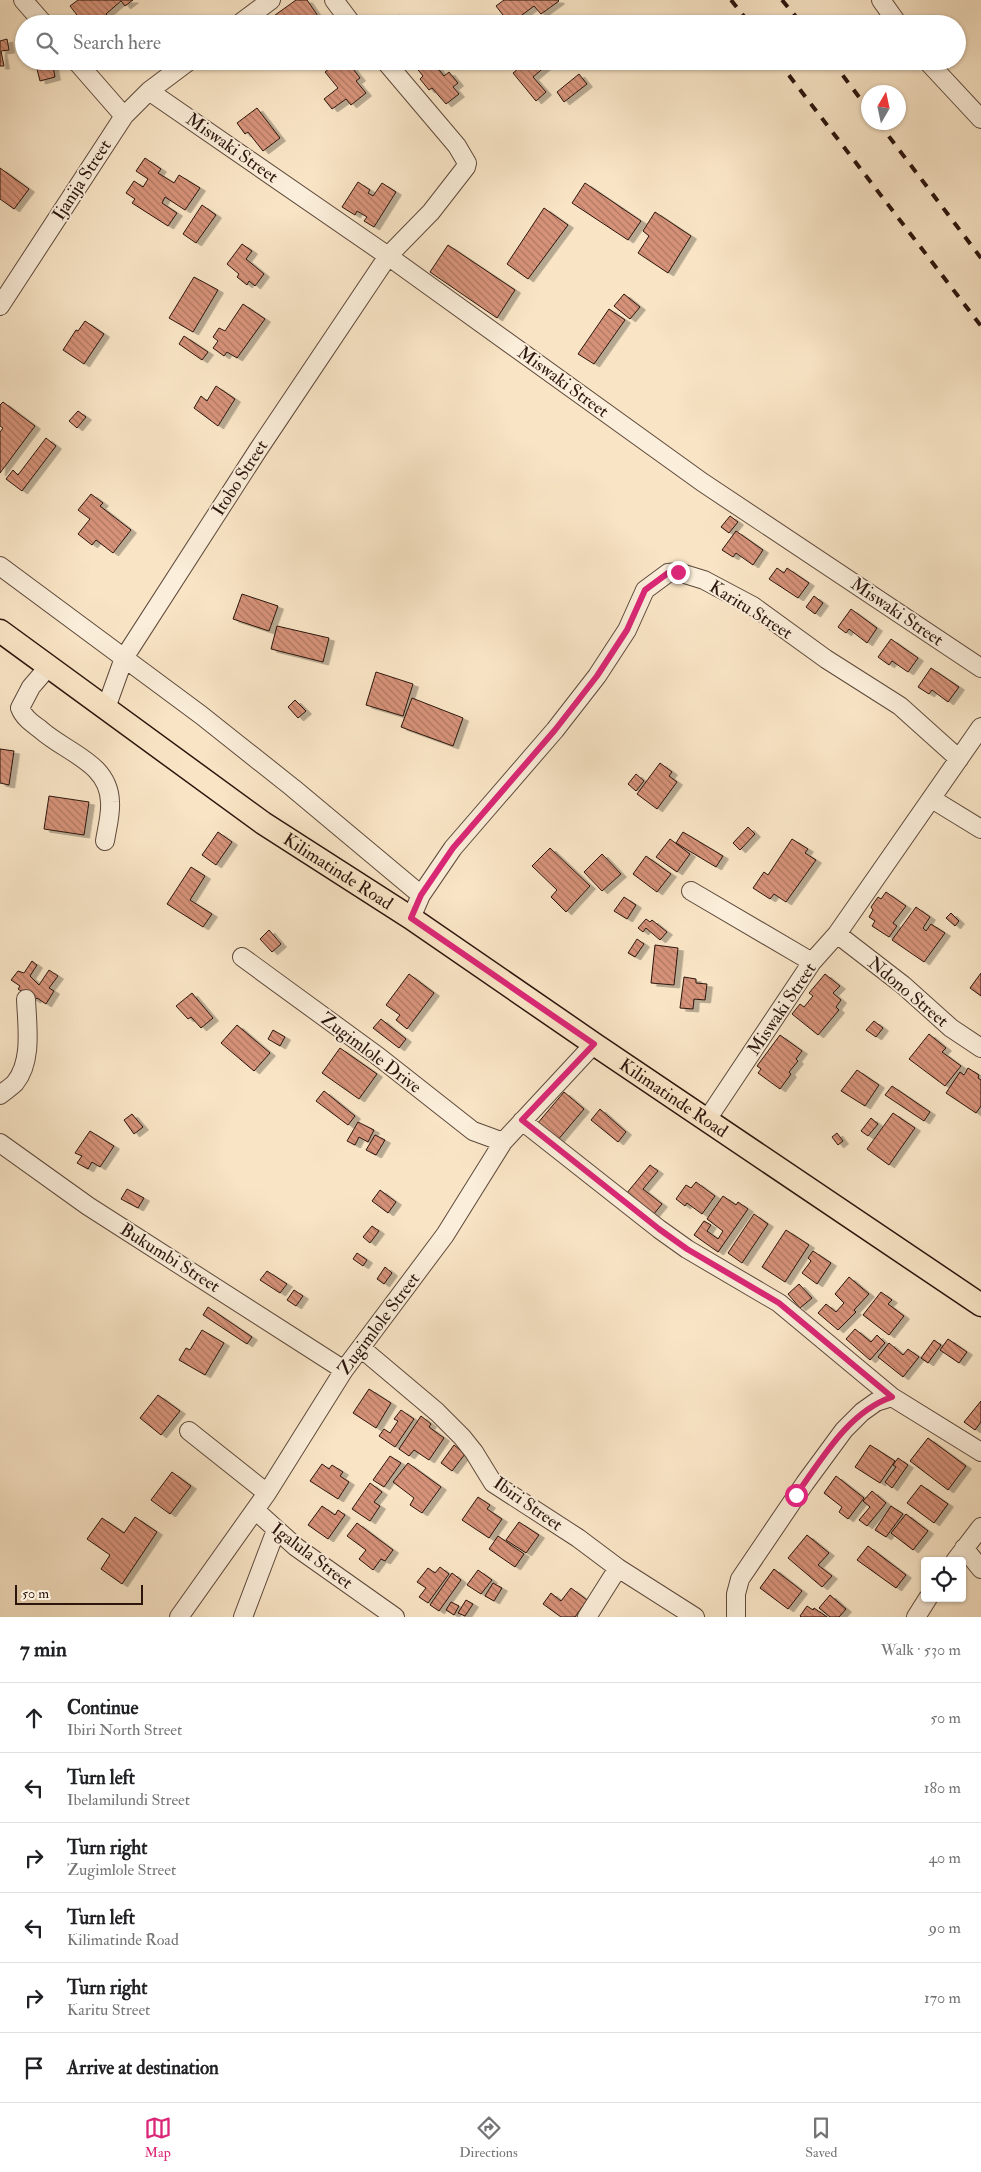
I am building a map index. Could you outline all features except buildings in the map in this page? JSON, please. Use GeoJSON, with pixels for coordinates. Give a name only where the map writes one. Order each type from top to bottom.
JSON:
{"type":"FeatureCollection","features":[{"type":"Feature","properties":{"kind":"main road","name":"Kilimatinde Road"},"geometry":{"type":"LineString","coordinates":[[0,631],[263,823],[411,918],[981,1305]]}},
{"type":"Feature","properties":{"kind":"street"},"geometry":{"type":"LineString","coordinates":[[23,0],[36,15]]}},
{"type":"Feature","properties":{"kind":"street"},"geometry":{"type":"LineString","coordinates":[[251,15],[271,0]]}},
{"type":"Feature","properties":{"kind":"street"},"geometry":{"type":"LineString","coordinates":[[334,0],[345,15]]}},
{"type":"Feature","properties":{"kind":"street"},"geometry":{"type":"LineString","coordinates":[[881,0],[892,15]]}},
{"type":"Feature","properties":{"kind":"street"},"geometry":{"type":"LineString","coordinates":[[84,70],[124,116]]}},
{"type":"Feature","properties":{"kind":"street","name":"Ijanija Street"},"geometry":{"type":"LineString","coordinates":[[0,306],[124,116],[149,91],[177,70]]}},
{"type":"Feature","properties":{"kind":"street","name":"Itobo Street"},"geometry":{"type":"LineString","coordinates":[[106,708],[124,658],[258,450],[388,256],[431,212],[464,173],[467,163],[445,132],[393,70]]}},
{"type":"Feature","properties":{"kind":"street"},"geometry":{"type":"LineString","coordinates":[[935,70],[981,119]]}},
{"type":"Feature","properties":{"kind":"street","name":"Miswaki Street"},"geometry":{"type":"LineString","coordinates":[[149,91],[388,256],[702,482],[981,668]]}},
{"type":"Feature","properties":{"kind":"street"},"geometry":{"type":"LineString","coordinates":[[0,566],[201,714],[421,895]]}},
{"type":"Feature","properties":{"kind":"street","name":"Karitu Street"},"geometry":{"type":"LineString","coordinates":[[411,918],[421,895],[453,848],[555,730],[597,676],[627,630],[645,590],[668,573],[678,572],[704,580],[752,606],[826,659],[900,706],[959,759]]}},
{"type":"Feature","properties":{"kind":"street"},"geometry":{"type":"LineString","coordinates":[[49,666],[31,687],[20,708],[24,716],[46,735],[101,773],[108,785],[111,804],[105,840]]}},
{"type":"Feature","properties":{"kind":"street","name":"Miswaki Street"},"geometry":{"type":"LineString","coordinates":[[706,1120],[812,962],[837,934],[981,727]]}},
{"type":"Feature","properties":{"kind":"street"},"geometry":{"type":"LineString","coordinates":[[932,799],[981,829]]}},
{"type":"Feature","properties":{"kind":"street"},"geometry":{"type":"LineString","coordinates":[[691,891],[812,962]]}},
{"type":"Feature","properties":{"kind":"street","name":"Ndono Street"},"geometry":{"type":"LineString","coordinates":[[837,934],[903,985],[951,1028],[981,1048]]}},
{"type":"Feature","properties":{"kind":"street","name":"Zugimlole Drive"},"geometry":{"type":"LineString","coordinates":[[242,957],[379,1057],[473,1131],[503,1142]]}},
{"type":"Feature","properties":{"kind":"street"},"geometry":{"type":"LineString","coordinates":[[0,1095],[15,1082],[23,1068],[27,1047],[26,999]]}},
{"type":"Feature","properties":{"kind":"street","name":"Zugimlole Street"},"geometry":{"type":"LineString","coordinates":[[179,1617],[267,1493],[344,1370],[445,1235],[503,1142],[594,1044]]}},
{"type":"Feature","properties":{"kind":"street"},"geometry":{"type":"LineString","coordinates":[[522,1120],[673,1239],[779,1303],[892,1397],[981,1452]]}},
{"type":"Feature","properties":{"kind":"street","name":"Bukumbi Street"},"geometry":{"type":"LineString","coordinates":[[0,1143],[88,1206],[344,1370]]}},
{"type":"Feature","properties":{"kind":"street","name":"Ibiri Street"},"geometry":{"type":"LineString","coordinates":[[361,1348],[437,1412],[462,1437],[474,1452],[492,1483],[578,1538],[618,1568],[695,1617]]}},
{"type":"Feature","properties":{"kind":"street"},"geometry":{"type":"LineString","coordinates":[[736,1617],[736,1594],[740,1579],[805,1484],[844,1430],[862,1412],[876,1402],[892,1397]]}},
{"type":"Feature","properties":{"kind":"street"},"geometry":{"type":"LineString","coordinates":[[189,1431],[267,1493]]}},
{"type":"Feature","properties":{"kind":"street","name":"Igalula Street"},"geometry":{"type":"LineString","coordinates":[[255,1510],[296,1547],[394,1617]]}},
{"type":"Feature","properties":{"kind":"street"},"geometry":{"type":"LineString","coordinates":[[981,1527],[960,1554],[981,1569]]}},
{"type":"Feature","properties":{"kind":"street"},"geometry":{"type":"LineString","coordinates":[[242,1617],[276,1530]]}},
{"type":"Feature","properties":{"kind":"street"},"geometry":{"type":"LineString","coordinates":[[587,1617],[618,1568]]}},
{"type":"Feature","properties":{"kind":"street"},"geometry":{"type":"LineString","coordinates":[[916,1617],[925,1602]]}},
{"type":"Feature","properties":{"kind":"railway"},"geometry":{"type":"LineString","coordinates":[[731,0],[743,15]]}},
{"type":"Feature","properties":{"kind":"railway"},"geometry":{"type":"LineString","coordinates":[[782,0],[794,15]]}},
{"type":"Feature","properties":{"kind":"railway"},"geometry":{"type":"LineString","coordinates":[[785,70],[981,326]]}},
{"type":"Feature","properties":{"kind":"railway"},"geometry":{"type":"LineString","coordinates":[[839,70],[861,100]]}},
{"type":"Feature","properties":{"kind":"railway"},"geometry":{"type":"LineString","coordinates":[[884,130],[981,258]]}},
{"type":"Feature","properties":{"kind":"route"},"geometry":{"type":"LineString","coordinates":[[678,572],[668,573],[645,590],[627,630],[597,676],[555,730],[453,848],[421,895],[411,918],[594,1044],[522,1120],[687,1249],[779,1303],[892,1397],[876,1402],[862,1412],[844,1430],[796,1495]]}}]}
